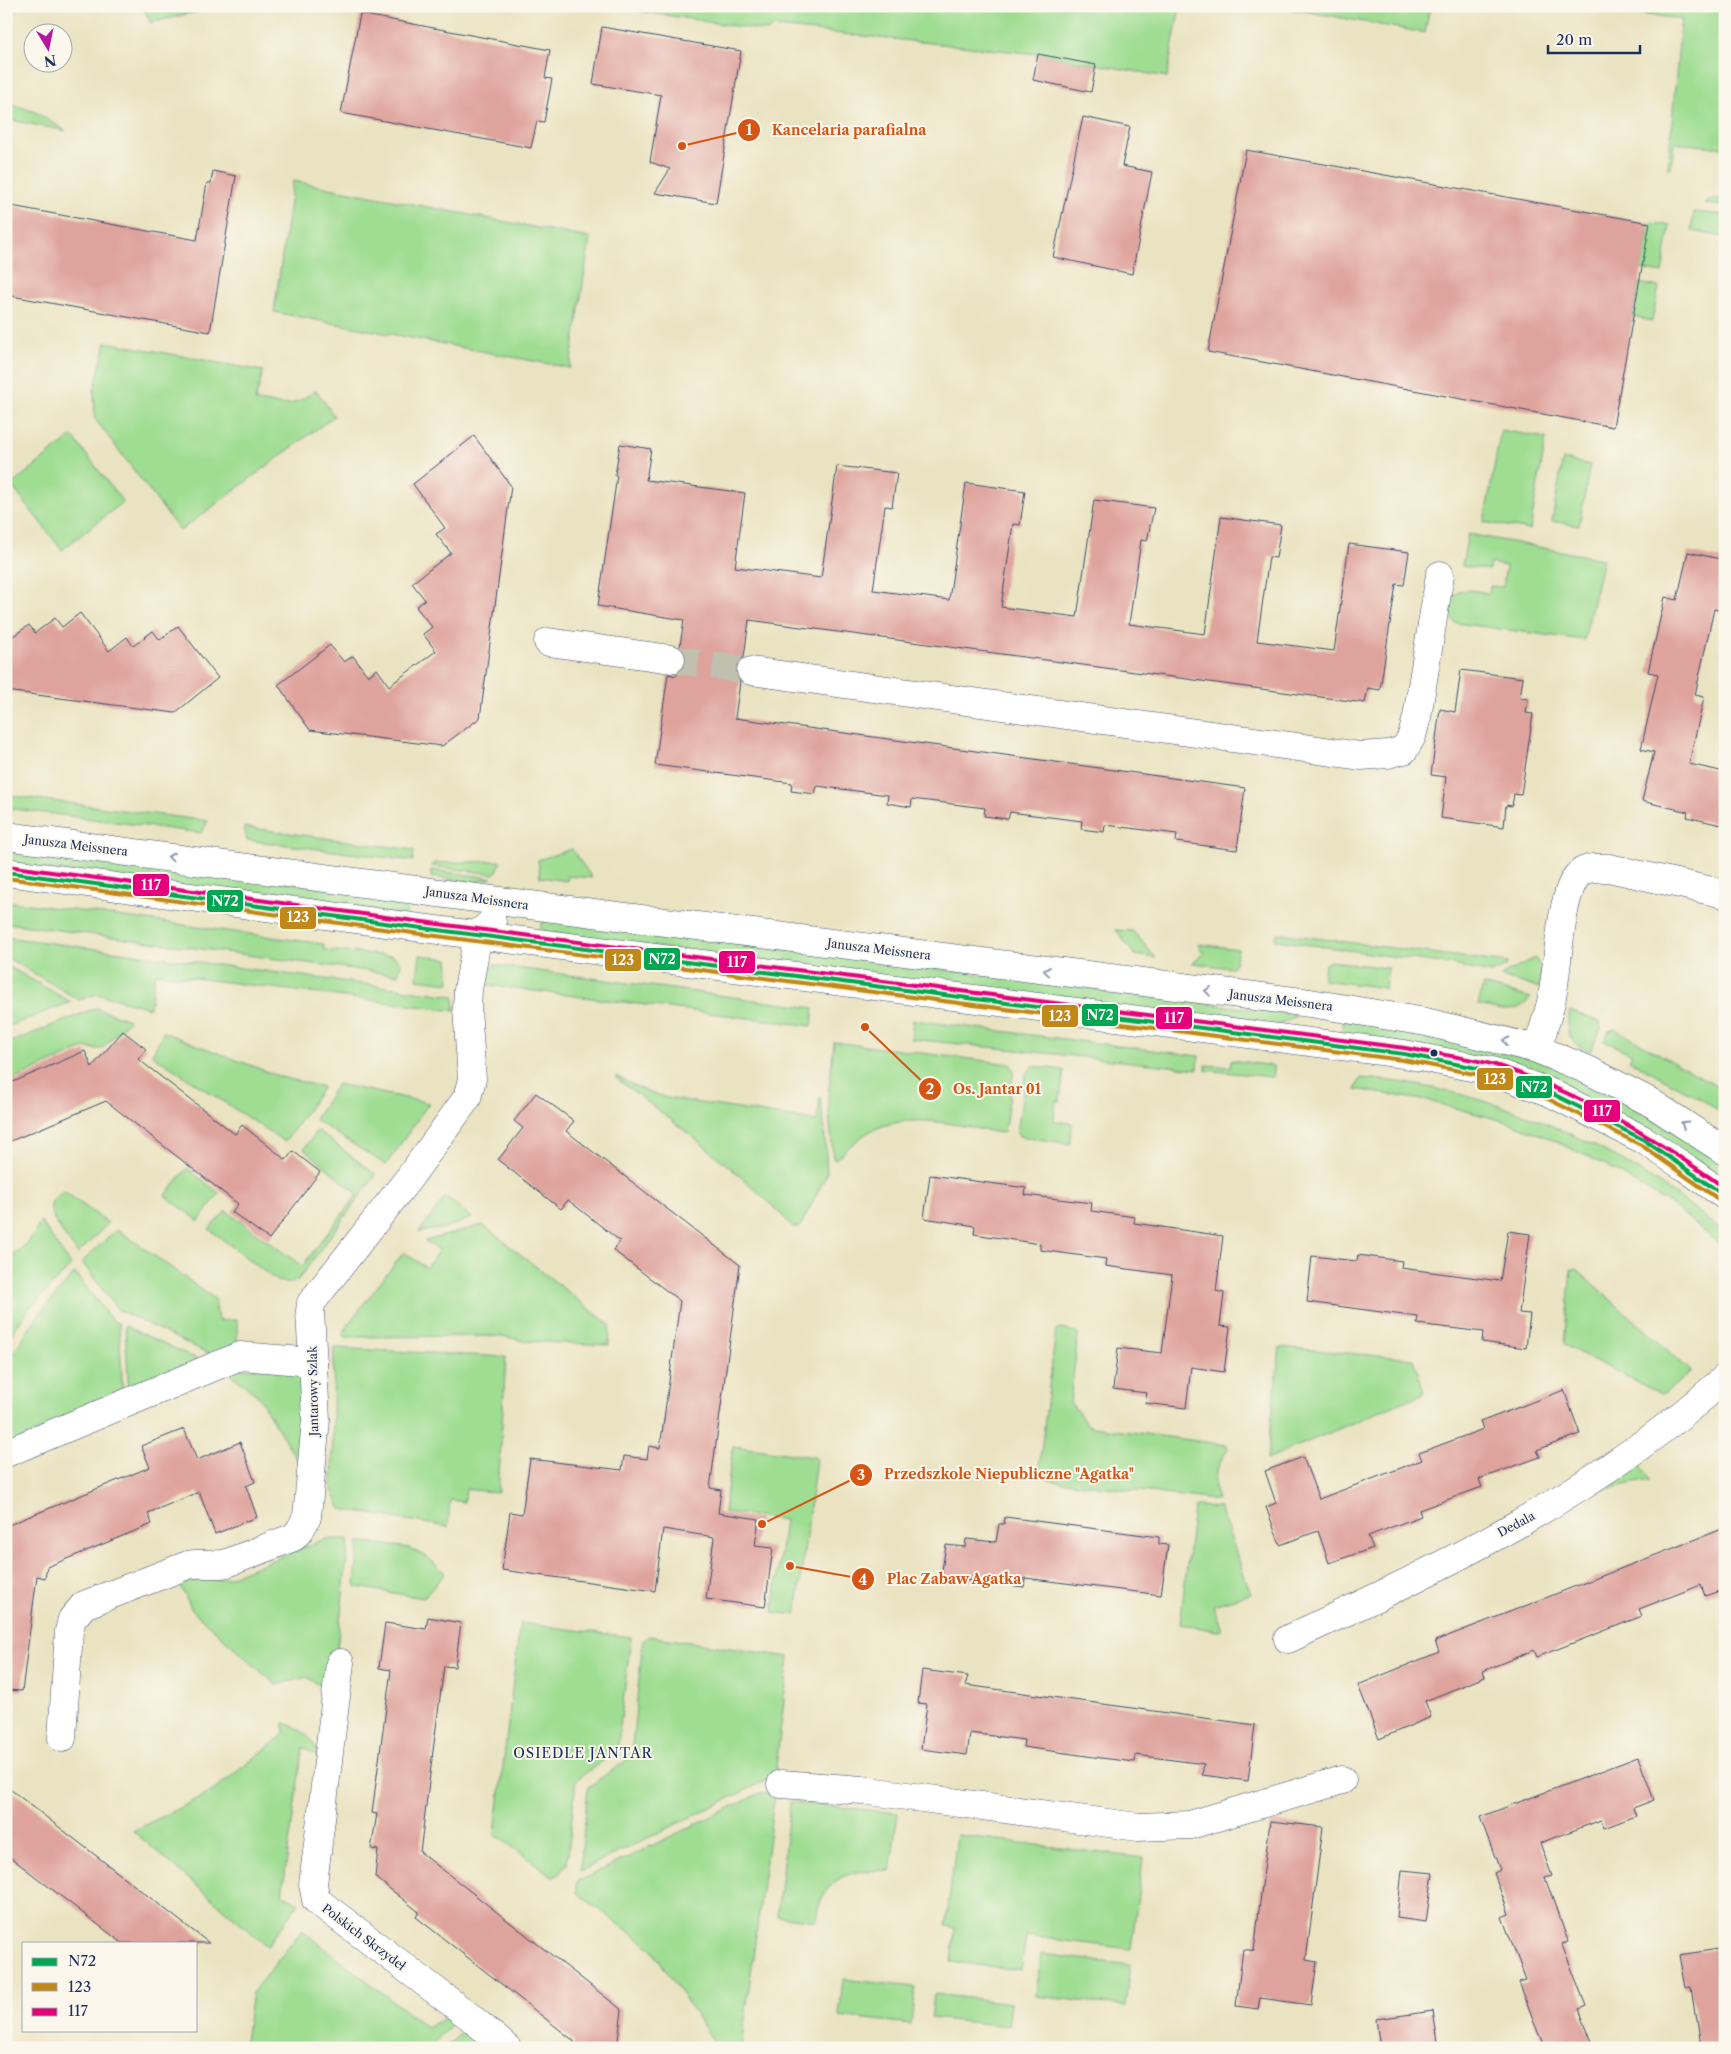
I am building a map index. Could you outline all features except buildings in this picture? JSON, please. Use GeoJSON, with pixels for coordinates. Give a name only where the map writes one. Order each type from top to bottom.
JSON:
{"type":"FeatureCollection","features":[{"type":"Feature","properties":{"kind":"street"},"geometry":{"type":"LineString","coordinates":[[751,671],[1361,756],[1388,754],[1404,750],[1412,736],[1417,717],[1440,575]]}},
{"type":"Feature","properties":{"kind":"street"},"geometry":{"type":"LineString","coordinates":[[548,642],[671,659]]}},
{"type":"Feature","properties":{"kind":"street","name":"Janusza Meissnera"},"geometry":{"type":"LineString","coordinates":[[6,836],[514,903],[1310,1003],[1426,1022],[1537,1049],[1588,1070],[1650,1102],[1725,1151]]}},
{"type":"Feature","properties":{"kind":"street"},"geometry":{"type":"LineString","coordinates":[[1537,1049],[1552,997],[1562,924],[1571,885],[1584,870],[1609,868],[1725,894]]}},
{"type":"Feature","properties":{"kind":"street"},"geometry":{"type":"LineString","coordinates":[[6,872],[1404,1054],[1492,1072],[1551,1093],[1644,1140],[1725,1196]]}},
{"type":"Feature","properties":{"kind":"street"},"geometry":{"type":"LineString","coordinates":[[478,934],[514,903]]}},
{"type":"Feature","properties":{"kind":"street","name":"Jantarowy Szlak"},"geometry":{"type":"LineString","coordinates":[[62,1738],[69,1631],[72,1619],[84,1604],[188,1564],[227,1564],[294,1536],[308,1517],[316,1419],[310,1311],[313,1299],[418,1166],[461,1107],[471,1087],[468,990],[478,934]]}},
{"type":"Feature","properties":{"kind":"street"},"geometry":{"type":"LineString","coordinates":[[6,1453],[240,1356],[313,1362]]}},
{"type":"Feature","properties":{"kind":"street","name":"Dedala"},"geometry":{"type":"LineString","coordinates":[[1288,1639],[1386,1594],[1555,1504],[1634,1450],[1725,1378]]}},
{"type":"Feature","properties":{"kind":"street","name":"Polskich Skrzydeł"},"geometry":{"type":"LineString","coordinates":[[340,1663],[314,1884],[316,1900],[469,2016],[506,2048]]}},
{"type":"Feature","properties":{"kind":"street"},"geometry":{"type":"LineString","coordinates":[[781,1784],[862,1790],[1138,1827],[1190,1825],[1211,1828],[1342,1780]]}},
{"type":"Feature","properties":{"kind":"green space"},"geometry":{"type":"Polygon","coordinates":[[[142,6],[219,6],[151,23],[142,6]]]}},
{"type":"Feature","properties":{"kind":"green space"},"geometry":{"type":"Polygon","coordinates":[[[607,6],[1180,6],[1167,77],[1038,54],[775,27],[767,31],[607,6]]]}},
{"type":"Feature","properties":{"kind":"green space"},"geometry":{"type":"Polygon","coordinates":[[[1276,6],[1430,6],[1425,33],[1276,6]]]}},
{"type":"Feature","properties":{"kind":"green space"},"geometry":{"type":"Polygon","coordinates":[[[1577,6],[1725,6],[1725,148],[1674,143],[1671,168],[1668,168],[1681,19],[1577,6]]]}},
{"type":"Feature","properties":{"kind":"green space"},"geometry":{"type":"Polygon","coordinates":[[[6,102],[35,112],[66,131],[6,119],[6,102]]]}},
{"type":"Feature","properties":{"kind":"green space"},"geometry":{"type":"Polygon","coordinates":[[[293,181],[590,238],[570,368],[274,312],[293,181]]]}},
{"type":"Feature","properties":{"kind":"green space"},"geometry":{"type":"Polygon","coordinates":[[[1713,199],[1725,199],[1725,206],[1705,204],[1713,199]]]}},
{"type":"Feature","properties":{"kind":"green space"},"geometry":{"type":"Polygon","coordinates":[[[1694,212],[1725,215],[1725,237],[1691,231],[1694,212]]]}},
{"type":"Feature","properties":{"kind":"green space"},"geometry":{"type":"Polygon","coordinates":[[[1650,223],[1670,225],[1662,273],[1641,269],[1650,223]]]}},
{"type":"Feature","properties":{"kind":"green space"},"geometry":{"type":"Polygon","coordinates":[[[1639,283],[1659,287],[1652,321],[1633,317],[1639,283]]]}},
{"type":"Feature","properties":{"kind":"green space"},"geometry":{"type":"Polygon","coordinates":[[[106,342],[263,371],[255,401],[274,404],[293,403],[316,390],[334,416],[180,531],[95,419],[94,392],[106,342]]]}},
{"type":"Feature","properties":{"kind":"green space"},"geometry":{"type":"Polygon","coordinates":[[[1501,430],[1546,438],[1530,530],[1484,522],[1501,430]]]}},
{"type":"Feature","properties":{"kind":"green space"},"geometry":{"type":"Polygon","coordinates":[[[72,436],[123,502],[62,550],[11,485],[72,436]]]}},
{"type":"Feature","properties":{"kind":"green space"},"geometry":{"type":"Polygon","coordinates":[[[1563,459],[1590,465],[1579,526],[1552,521],[1563,459]]]}},
{"type":"Feature","properties":{"kind":"green space"},"geometry":{"type":"Polygon","coordinates":[[[1468,534],[1603,559],[1584,640],[1455,623],[1449,615],[1451,599],[1458,591],[1470,590],[1489,593],[1490,586],[1503,587],[1506,566],[1490,563],[1489,570],[1462,566],[1468,534]]]}},
{"type":"Feature","properties":{"kind":"green space"},"geometry":{"type":"Polygon","coordinates":[[[6,795],[208,821],[201,833],[6,808],[6,795]]]}},
{"type":"Feature","properties":{"kind":"green space"},"geometry":{"type":"Polygon","coordinates":[[[244,827],[414,850],[413,861],[247,840],[244,827]]]}},
{"type":"Feature","properties":{"kind":"green space"},"geometry":{"type":"Polygon","coordinates":[[[6,846],[408,898],[406,916],[6,863],[6,846]]]}},
{"type":"Feature","properties":{"kind":"green space"},"geometry":{"type":"Polygon","coordinates":[[[572,849],[592,878],[568,876],[567,881],[540,877],[538,860],[572,849]]]}},
{"type":"Feature","properties":{"kind":"green space"},"geometry":{"type":"Polygon","coordinates":[[[501,861],[497,871],[493,874],[432,866],[433,863],[501,861]]]}},
{"type":"Feature","properties":{"kind":"green space"},"geometry":{"type":"Polygon","coordinates":[[[431,870],[492,878],[473,882],[431,877],[431,870]]]}},
{"type":"Feature","properties":{"kind":"green space"},"geometry":{"type":"Polygon","coordinates":[[[6,901],[324,944],[324,950],[393,956],[401,963],[398,975],[6,923],[6,901]]]}},
{"type":"Feature","properties":{"kind":"green space"},"geometry":{"type":"Polygon","coordinates":[[[546,919],[1298,1015],[1280,1024],[1278,1029],[547,932],[541,929],[541,923],[546,919]]]}},
{"type":"Feature","properties":{"kind":"green space"},"geometry":{"type":"Polygon","coordinates":[[[1116,930],[1133,931],[1156,958],[1135,955],[1116,930]]]}},
{"type":"Feature","properties":{"kind":"green space"},"geometry":{"type":"Polygon","coordinates":[[[1277,933],[1508,963],[1507,966],[1491,973],[1448,964],[1275,940],[1277,933]]]}},
{"type":"Feature","properties":{"kind":"green space"},"geometry":{"type":"Polygon","coordinates":[[[6,937],[454,996],[455,1011],[155,973],[150,1008],[97,994],[79,1000],[6,957],[6,937]]]}},
{"type":"Feature","properties":{"kind":"green space"},"geometry":{"type":"Polygon","coordinates":[[[1198,944],[1238,949],[1235,963],[1231,968],[1192,963],[1204,954],[1198,944]]]}},
{"type":"Feature","properties":{"kind":"green space"},"geometry":{"type":"Polygon","coordinates":[[[420,955],[448,959],[450,983],[417,979],[420,955]]]}},
{"type":"Feature","properties":{"kind":"green space"},"geometry":{"type":"Polygon","coordinates":[[[1535,958],[1541,968],[1539,988],[1501,977],[1502,975],[1535,958]]]}},
{"type":"Feature","properties":{"kind":"green space"},"geometry":{"type":"Polygon","coordinates":[[[1330,961],[1388,968],[1385,988],[1323,980],[1325,964],[1330,961]]]}},
{"type":"Feature","properties":{"kind":"green space"},"geometry":{"type":"Polygon","coordinates":[[[6,965],[71,1002],[6,1027],[6,965]]]}},
{"type":"Feature","properties":{"kind":"green space"},"geometry":{"type":"Polygon","coordinates":[[[494,965],[814,1008],[812,1026],[487,985],[490,971],[494,965]]]}},
{"type":"Feature","properties":{"kind":"green space"},"geometry":{"type":"Polygon","coordinates":[[[1483,985],[1531,998],[1519,1008],[1513,1010],[1500,1010],[1478,1005],[1483,985]]]}},
{"type":"Feature","properties":{"kind":"green space"},"geometry":{"type":"Polygon","coordinates":[[[96,1008],[129,1020],[102,1049],[84,1048],[6,1083],[6,1044],[96,1008]]]}},
{"type":"Feature","properties":{"kind":"green space"},"geometry":{"type":"Polygon","coordinates":[[[1570,1011],[1600,1022],[1601,1029],[1590,1051],[1576,1044],[1570,1036],[1568,1026],[1570,1011]]]}},
{"type":"Feature","properties":{"kind":"green space"},"geometry":{"type":"Polygon","coordinates":[[[913,1020],[1199,1056],[1198,1069],[911,1039],[913,1020]]]}},
{"type":"Feature","properties":{"kind":"green space"},"geometry":{"type":"Polygon","coordinates":[[[1343,1020],[1357,1021],[1538,1060],[1594,1084],[1725,1163],[1725,1184],[1645,1128],[1340,1037],[1343,1020]]]}},
{"type":"Feature","properties":{"kind":"green space"},"geometry":{"type":"Polygon","coordinates":[[[1615,1029],[1725,1091],[1725,1115],[1701,1099],[1629,1060],[1632,1054],[1604,1041],[1609,1031],[1615,1029]]]}},
{"type":"Feature","properties":{"kind":"green space"},"geometry":{"type":"Polygon","coordinates":[[[163,1032],[281,1077],[323,1087],[285,1142],[152,1055],[163,1032]]]}},
{"type":"Feature","properties":{"kind":"green space"},"geometry":{"type":"Polygon","coordinates":[[[834,1042],[1010,1064],[1014,1071],[1004,1132],[1000,1133],[934,1122],[901,1122],[885,1125],[869,1132],[836,1159],[833,1158],[828,1099],[834,1042]]]}},
{"type":"Feature","properties":{"kind":"green space"},"geometry":{"type":"Polygon","coordinates":[[[1231,1060],[1274,1066],[1272,1077],[1206,1070],[1206,1065],[1230,1067],[1231,1060]]]}},
{"type":"Feature","properties":{"kind":"green space"},"geometry":{"type":"Polygon","coordinates":[[[1033,1066],[1064,1070],[1060,1101],[1056,1101],[1054,1121],[1072,1123],[1070,1144],[1019,1136],[1017,1133],[1026,1073],[1033,1066]]]}},
{"type":"Feature","properties":{"kind":"green space"},"geometry":{"type":"Polygon","coordinates":[[[616,1076],[639,1088],[667,1098],[817,1121],[820,1097],[827,1174],[800,1227],[793,1227],[773,1206],[730,1168],[616,1078],[616,1076]]]}},
{"type":"Feature","properties":{"kind":"green space"},"geometry":{"type":"Polygon","coordinates":[[[1361,1078],[1411,1084],[1460,1094],[1508,1109],[1555,1127],[1600,1149],[1644,1174],[1685,1202],[1725,1233],[1725,1249],[1672,1205],[1606,1165],[1511,1123],[1428,1101],[1355,1089],[1361,1078]]]}},
{"type":"Feature","properties":{"kind":"green space"},"geometry":{"type":"Polygon","coordinates":[[[337,1084],[429,1103],[386,1165],[315,1120],[337,1084]]]}},
{"type":"Feature","properties":{"kind":"green space"},"geometry":{"type":"Polygon","coordinates":[[[317,1130],[376,1175],[297,1281],[291,1283],[277,1281],[209,1229],[226,1211],[302,1266],[358,1194],[304,1149],[317,1130]]]}},
{"type":"Feature","properties":{"kind":"green space"},"geometry":{"type":"Polygon","coordinates":[[[187,1168],[219,1193],[199,1221],[165,1196],[187,1168]]]}},
{"type":"Feature","properties":{"kind":"green space"},"geometry":{"type":"Polygon","coordinates":[[[64,1191],[108,1223],[78,1254],[61,1230],[51,1210],[53,1201],[64,1191]]]}},
{"type":"Feature","properties":{"kind":"green space"},"geometry":{"type":"Polygon","coordinates":[[[445,1198],[448,1198],[472,1218],[445,1228],[419,1232],[445,1198]]]}},
{"type":"Feature","properties":{"kind":"green space"},"geometry":{"type":"Polygon","coordinates":[[[41,1222],[71,1265],[29,1309],[6,1342],[6,1254],[18,1251],[23,1247],[41,1222]]]}},
{"type":"Feature","properties":{"kind":"green space"},"geometry":{"type":"Polygon","coordinates":[[[483,1225],[610,1325],[609,1345],[523,1341],[503,1336],[344,1337],[343,1333],[349,1323],[404,1252],[426,1268],[439,1250],[425,1241],[483,1225]]]}},
{"type":"Feature","properties":{"kind":"green space"},"geometry":{"type":"Polygon","coordinates":[[[117,1229],[215,1299],[218,1321],[237,1320],[237,1344],[218,1358],[118,1310],[82,1262],[117,1229]]]}},
{"type":"Feature","properties":{"kind":"green space"},"geometry":{"type":"Polygon","coordinates":[[[1571,1269],[1576,1269],[1691,1371],[1666,1393],[1661,1394],[1564,1345],[1571,1269]]]}},
{"type":"Feature","properties":{"kind":"green space"},"geometry":{"type":"Polygon","coordinates":[[[75,1273],[111,1319],[119,1324],[123,1396],[6,1445],[6,1363],[40,1313],[75,1273]]]}},
{"type":"Feature","properties":{"kind":"green space"},"geometry":{"type":"Polygon","coordinates":[[[125,1326],[204,1362],[129,1392],[125,1326]]]}},
{"type":"Feature","properties":{"kind":"green space"},"geometry":{"type":"Polygon","coordinates":[[[1056,1330],[1076,1332],[1078,1335],[1070,1402],[1088,1425],[1227,1445],[1228,1448],[1218,1467],[1215,1479],[1218,1499],[1048,1480],[1039,1468],[1056,1330]]]}},
{"type":"Feature","properties":{"kind":"green space"},"geometry":{"type":"Polygon","coordinates":[[[1280,1347],[1414,1359],[1424,1393],[1267,1459],[1280,1347]]]}},
{"type":"Feature","properties":{"kind":"green space"},"geometry":{"type":"Polygon","coordinates":[[[334,1348],[506,1357],[498,1493],[466,1489],[464,1502],[450,1500],[448,1527],[341,1509],[332,1490],[334,1348]]]}},
{"type":"Feature","properties":{"kind":"green space"},"geometry":{"type":"Polygon","coordinates":[[[301,1368],[299,1457],[297,1460],[258,1396],[224,1369],[301,1368]]]}},
{"type":"Feature","properties":{"kind":"green space"},"geometry":{"type":"Polygon","coordinates":[[[733,1446],[814,1457],[816,1459],[796,1615],[773,1612],[785,1520],[724,1512],[733,1446]]]}},
{"type":"Feature","properties":{"kind":"green space"},"geometry":{"type":"Polygon","coordinates":[[[1638,1462],[1650,1480],[1590,1492],[1638,1462]]]}},
{"type":"Feature","properties":{"kind":"green space"},"geometry":{"type":"Polygon","coordinates":[[[1194,1507],[1220,1508],[1251,1594],[1213,1605],[1222,1630],[1217,1631],[1180,1624],[1194,1507]]]}},
{"type":"Feature","properties":{"kind":"green space"},"geometry":{"type":"Polygon","coordinates":[[[325,1539],[349,1539],[335,1667],[321,1687],[307,1677],[276,1685],[192,1610],[179,1583],[227,1578],[325,1539]]]}},
{"type":"Feature","properties":{"kind":"green space"},"geometry":{"type":"Polygon","coordinates":[[[359,1541],[409,1548],[427,1557],[445,1573],[424,1598],[357,1587],[355,1584],[359,1541]]]}},
{"type":"Feature","properties":{"kind":"green space"},"geometry":{"type":"Polygon","coordinates":[[[520,1623],[631,1637],[617,1751],[576,1780],[567,1864],[557,1876],[552,1876],[495,1834],[520,1623]]]}},
{"type":"Feature","properties":{"kind":"green space"},"geometry":{"type":"Polygon","coordinates":[[[649,1636],[789,1657],[775,1776],[580,1871],[588,1787],[631,1757],[643,1640],[649,1636]]]}},
{"type":"Feature","properties":{"kind":"green space"},"geometry":{"type":"Polygon","coordinates":[[[284,1723],[297,1728],[307,1736],[320,1758],[303,1747],[282,1894],[299,1903],[267,1946],[133,1831],[213,1791],[284,1734],[284,1723]]]}},
{"type":"Feature","properties":{"kind":"green space"},"geometry":{"type":"Polygon","coordinates":[[[775,1792],[741,2048],[718,2048],[651,1948],[577,1893],[577,1882],[760,1793],[775,1792]]]}},
{"type":"Feature","properties":{"kind":"green space"},"geometry":{"type":"Polygon","coordinates":[[[790,1802],[898,1813],[890,1871],[863,1871],[840,1878],[824,1894],[816,1921],[777,1916],[790,1802]]]}},
{"type":"Feature","properties":{"kind":"green space"},"geometry":{"type":"Polygon","coordinates":[[[957,1835],[1143,1858],[1131,1949],[1026,1936],[1021,1970],[951,1962],[955,1928],[946,1926],[957,1835]]]}},
{"type":"Feature","properties":{"kind":"green space"},"geometry":{"type":"Polygon","coordinates":[[[302,1930],[426,2027],[446,2018],[453,2023],[429,2048],[244,2048],[252,1993],[302,1930]]]}},
{"type":"Feature","properties":{"kind":"green space"},"geometry":{"type":"Polygon","coordinates":[[[1041,1954],[1130,1965],[1125,2006],[1036,1996],[1041,1954]]]}},
{"type":"Feature","properties":{"kind":"green space"},"geometry":{"type":"Polygon","coordinates":[[[843,1979],[915,1987],[911,2024],[839,2016],[843,1979]]]}},
{"type":"Feature","properties":{"kind":"green space"},"geometry":{"type":"Polygon","coordinates":[[[934,1994],[1011,2003],[1008,2026],[931,2018],[934,1994]]]}},
{"type":"Feature","properties":{"kind":"green space"},"geometry":{"type":"Polygon","coordinates":[[[464,2031],[480,2048],[444,2048],[464,2031]]]}},
{"type":"Feature","properties":{"kind":"tunnel"},"geometry":{"type":"LineString","coordinates":[[671,659],[751,671]]}},
{"type":"Feature","properties":{"kind":"transit line","name":"117"},"geometry":{"type":"LineString","coordinates":[[7,866],[415,921],[1405,1048],[1462,1058],[1495,1065],[1556,1088],[1586,1102],[1671,1151],[1725,1188]]}},
{"type":"Feature","properties":{"kind":"transit line","name":"N72"},"geometry":{"type":"LineString","coordinates":[[6,872],[414,927],[1404,1054],[1492,1071],[1551,1093],[1644,1140],[1725,1196]]}},
{"type":"Feature","properties":{"kind":"transit line","name":"123"},"geometry":{"type":"LineString","coordinates":[[6,878],[413,933],[1403,1060],[1490,1077],[1548,1099],[1641,1145],[1721,1201]]}},
{"type":"Feature","properties":{"kind":"place","name":"Kancelaria parafialna"},"geometry":{"type":"Point","coordinates":[682,146]}},
{"type":"Feature","properties":{"kind":"place","name":"Os. Jantar 01"},"geometry":{"type":"Point","coordinates":[865,1027]}},
{"type":"Feature","properties":{"kind":"place","name":"Przedszkole Niepubliczne \"Agatka\""},"geometry":{"type":"Point","coordinates":[762,1524]}},
{"type":"Feature","properties":{"kind":"place","name":"Plac Zabaw Agatka"},"geometry":{"type":"Point","coordinates":[790,1566]}},
{"type":"Feature","properties":{"kind":"district","name":"OSIEDLE JANTAR"},"geometry":{"type":"Point","coordinates":[583,1753]}}]}
